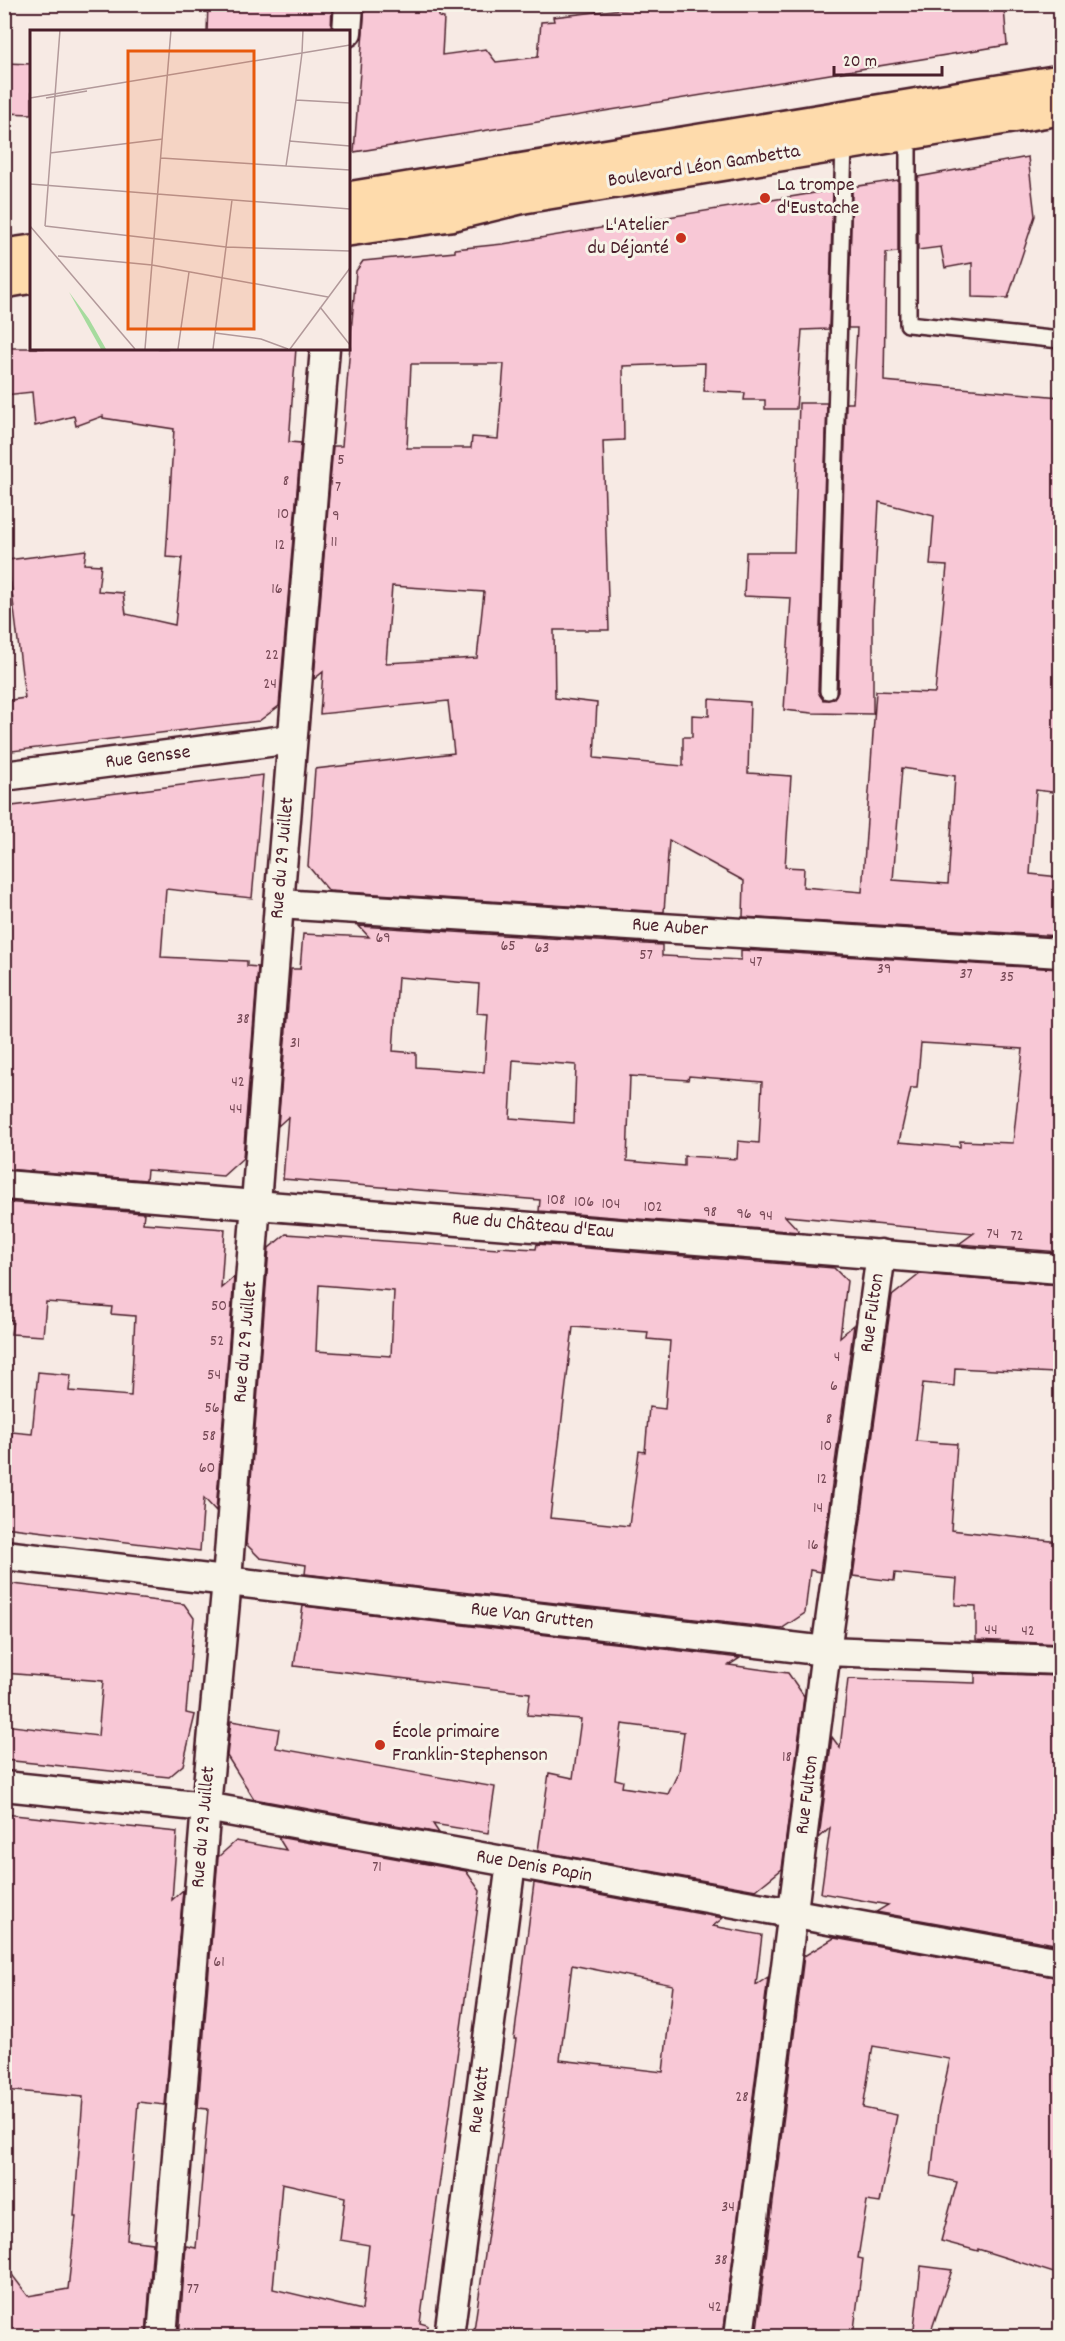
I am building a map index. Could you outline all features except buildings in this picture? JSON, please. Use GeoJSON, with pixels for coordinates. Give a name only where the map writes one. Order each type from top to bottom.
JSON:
{"type":"FeatureCollection","features":[{"type":"Feature","properties":{"kind":"main road","name":"Boulevard Léon Gambetta"},"geometry":{"type":"LineString","coordinates":[[350,229],[450,214],[524,196],[844,144],[908,120],[1060,82]]}},
{"type":"Feature","properties":{"kind":"main road","name":"Boulevard Léon Gambetta"},"geometry":{"type":"LineString","coordinates":[[350,200],[908,120],[1060,108]]}},
{"type":"Feature","properties":{"kind":"main road"},"geometry":{"type":"LineString","coordinates":[[4,256],[30,252]]}},
{"type":"Feature","properties":{"kind":"main road"},"geometry":{"type":"LineString","coordinates":[[4,281],[30,276]]}},
{"type":"Feature","properties":{"kind":"street"},"geometry":{"type":"LineString","coordinates":[[346,30],[349,4]]}},
{"type":"Feature","properties":{"kind":"street","name":"Rue du 29 Juillet"},"geometry":{"type":"LineString","coordinates":[[162,2337],[227,1580],[292,739],[325,350]]}},
{"type":"Feature","properties":{"kind":"street","name":"Rue Gensse"},"geometry":{"type":"LineString","coordinates":[[4,776],[292,739]]}},
{"type":"Feature","properties":{"kind":"street","name":"Rue Auber"},"geometry":{"type":"LineString","coordinates":[[279,904],[1060,953]]}},
{"type":"Feature","properties":{"kind":"street","name":"Rue du Château d'Eau"},"geometry":{"type":"LineString","coordinates":[[4,1185],[1060,1269]]}},
{"type":"Feature","properties":{"kind":"street","name":"Rue Fulton"},"geometry":{"type":"LineString","coordinates":[[739,2337],[826,1651],[881,1254]]}},
{"type":"Feature","properties":{"kind":"street","name":"Rue Van Grutten"},"geometry":{"type":"LineString","coordinates":[[4,1555],[826,1651],[1060,1660]]}},
{"type":"Feature","properties":{"kind":"street","name":"Rue Denis Papin"},"geometry":{"type":"LineString","coordinates":[[4,1786],[206,1807],[1060,1962]]}},
{"type":"Feature","properties":{"kind":"street","name":"Rue Watt"},"geometry":{"type":"LineString","coordinates":[[449,2337],[511,1863]]}},
{"type":"Feature","properties":{"kind":"lane"},"geometry":{"type":"LineString","coordinates":[[908,120],[908,324],[1060,340]]}},
{"type":"Feature","properties":{"kind":"lane"},"geometry":{"type":"LineString","coordinates":[[828,691],[844,144]]}},
{"type":"Feature","properties":{"kind":"place","name":"La trompe d'Eustache"},"geometry":{"type":"Point","coordinates":[765,198]}},
{"type":"Feature","properties":{"kind":"place","name":"L'Atelier du Déjanté"},"geometry":{"type":"Point","coordinates":[681,238]}},
{"type":"Feature","properties":{"kind":"place","name":"École primaire Franklin-Stephenson"},"geometry":{"type":"Point","coordinates":[380,1745]}}]}
